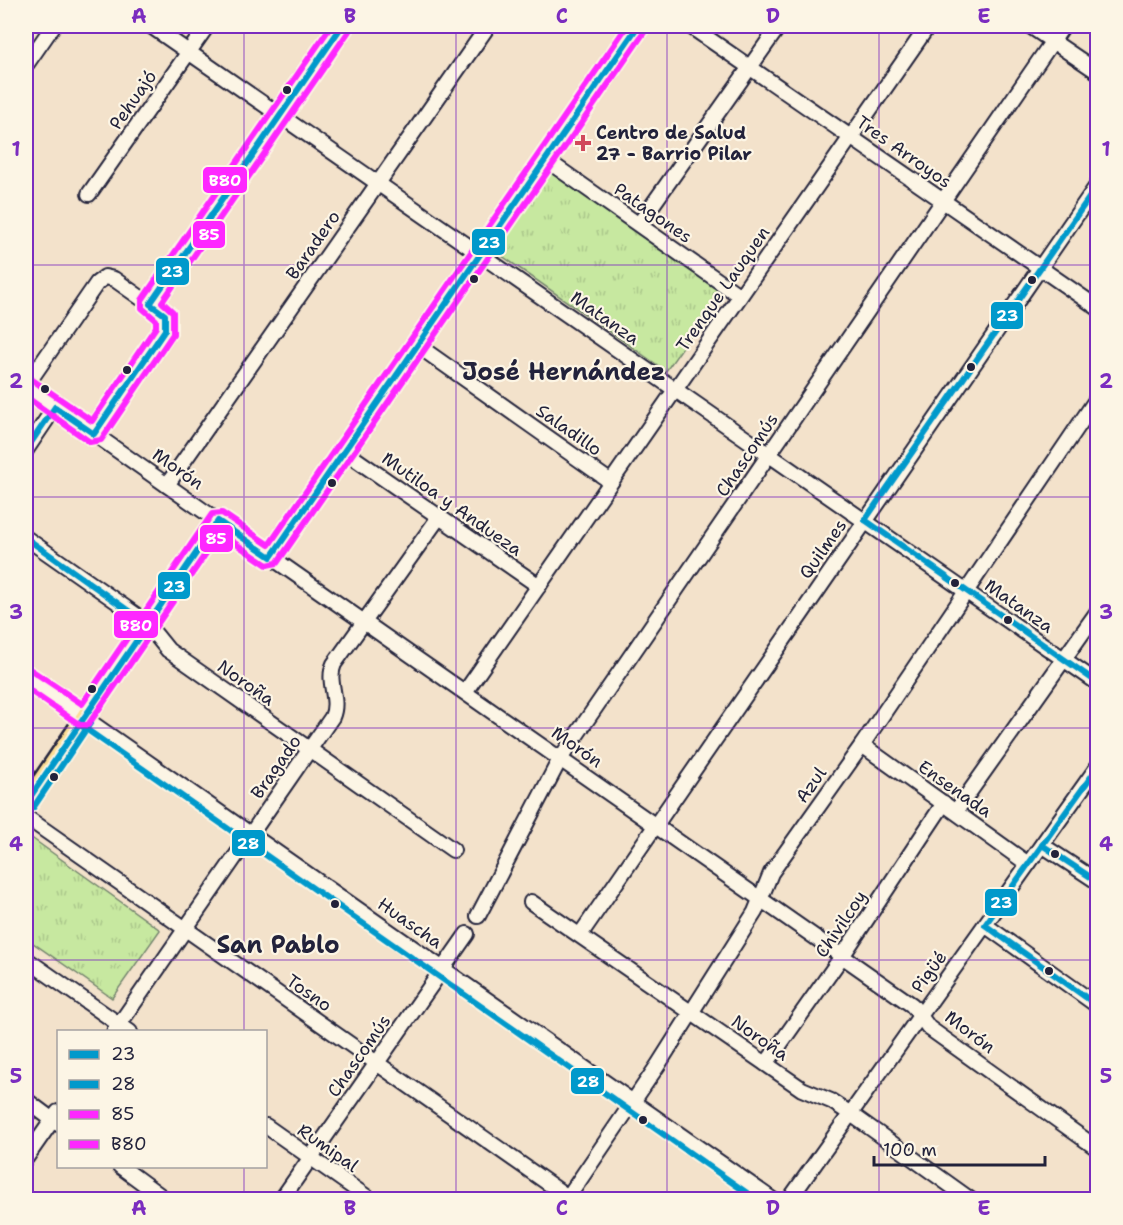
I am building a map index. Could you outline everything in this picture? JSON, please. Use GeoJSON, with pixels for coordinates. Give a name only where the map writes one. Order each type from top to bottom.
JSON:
{"type":"FeatureCollection","features":[{"type":"Feature","properties":{"kind":"main road"},"geometry":{"type":"LineString","coordinates":[[271,557],[638,26]]}},
{"type":"Feature","properties":{"kind":"main road"},"geometry":{"type":"LineString","coordinates":[[26,803],[218,521]]}},
{"type":"Feature","properties":{"kind":"main road","name":"Morón"},"geometry":{"type":"LineString","coordinates":[[218,521],[271,557]]}},
{"type":"Feature","properties":{"kind":"street"},"geometry":{"type":"LineString","coordinates":[[26,65],[53,26]]}},
{"type":"Feature","properties":{"kind":"street","name":"Matanza"},"geometry":{"type":"LineString","coordinates":[[151,26],[1098,683]]}},
{"type":"Feature","properties":{"kind":"street","name":"Pehuajó"},"geometry":{"type":"LineString","coordinates":[[89,194],[207,26]]}},
{"type":"Feature","properties":{"kind":"street"},"geometry":{"type":"LineString","coordinates":[[150,304],[342,26]]}},
{"type":"Feature","properties":{"kind":"street","name":"Baradero"},"geometry":{"type":"LineString","coordinates":[[167,485],[488,26]]}},
{"type":"Feature","properties":{"kind":"street","name":"Tres Arroyos"},"geometry":{"type":"LineString","coordinates":[[690,26],[1098,308]]}},
{"type":"Feature","properties":{"kind":"street"},"geometry":{"type":"LineString","coordinates":[[639,224],[779,26]]}},
{"type":"Feature","properties":{"kind":"street","name":"Trenque Lauquen"},"geometry":{"type":"LineString","coordinates":[[465,692],[928,26]]}},
{"type":"Feature","properties":{"kind":"street"},"geometry":{"type":"LineString","coordinates":[[1030,26],[1098,72]]}},
{"type":"Feature","properties":{"kind":"street","name":"Chascomús"},"geometry":{"type":"LineString","coordinates":[[478,916],[560,759],[1063,26]]}},
{"type":"Feature","properties":{"kind":"street","name":"Patagones"},"geometry":{"type":"LineString","coordinates":[[545,159],[740,296]]}},
{"type":"Feature","properties":{"kind":"street","name":"Quilmes"},"geometry":{"type":"LineString","coordinates":[[580,935],[1098,184]]}},
{"type":"Feature","properties":{"kind":"street"},"geometry":{"type":"LineString","coordinates":[[26,386],[97,284],[105,277],[114,279],[150,304],[165,315],[165,330],[94,434]]}},
{"type":"Feature","properties":{"kind":"street","name":"Saladillo"},"geometry":{"type":"LineString","coordinates":[[417,345],[611,482]]}},
{"type":"Feature","properties":{"kind":"street","name":"Morón"},"geometry":{"type":"LineString","coordinates":[[26,386],[218,521]]}},
{"type":"Feature","properties":{"kind":"street","name":"Azul"},"geometry":{"type":"LineString","coordinates":[[568,1199],[634,1102],[762,899],[771,873],[1098,397]]}},
{"type":"Feature","properties":{"kind":"street"},"geometry":{"type":"LineString","coordinates":[[26,450],[55,407]]}},
{"type":"Feature","properties":{"kind":"street","name":"Mutiloa y Andueza"},"geometry":{"type":"LineString","coordinates":[[344,451],[539,586]]}},
{"type":"Feature","properties":{"kind":"street","name":"Bragado"},"geometry":{"type":"LineString","coordinates":[[121,1029],[186,929],[310,750],[336,708],[331,672],[363,622],[439,517]]}},
{"type":"Feature","properties":{"kind":"street","name":"Noroña"},"geometry":{"type":"LineString","coordinates":[[26,538],[147,624],[168,650],[453,850]]}},
{"type":"Feature","properties":{"kind":"street","name":"Morón"},"geometry":{"type":"LineString","coordinates":[[271,557],[912,1005],[921,1014],[929,1028],[1098,1149]]}},
{"type":"Feature","properties":{"kind":"street"},"geometry":{"type":"LineString","coordinates":[[956,812],[1098,611]]}},
{"type":"Feature","properties":{"kind":"street","name":"Huascha"},"geometry":{"type":"LineString","coordinates":[[26,676],[773,1200]]}},
{"type":"Feature","properties":{"kind":"street","name":"Ensenada"},"geometry":{"type":"LineString","coordinates":[[861,745],[1028,864]]}},
{"type":"Feature","properties":{"kind":"street","name":"Pigüé"},"geometry":{"type":"LineString","coordinates":[[789,1200],[1098,766]]}},
{"type":"Feature","properties":{"kind":"street","name":"Chivilcoy"},"geometry":{"type":"LineString","coordinates":[[766,1064],[843,956],[944,803]]}},
{"type":"Feature","properties":{"kind":"street","name":"Tosno"},"geometry":{"type":"LineString","coordinates":[[26,816],[568,1199]]}},
{"type":"Feature","properties":{"kind":"street"},"geometry":{"type":"LineString","coordinates":[[1042,845],[1098,882]]}},
{"type":"Feature","properties":{"kind":"street","name":"Noroña"},"geometry":{"type":"LineString","coordinates":[[531,902],[802,1089],[831,1101],[850,1113],[971,1200]]}},
{"type":"Feature","properties":{"kind":"street"},"geometry":{"type":"LineString","coordinates":[[986,924],[1098,1006]]}},
{"type":"Feature","properties":{"kind":"street","name":"Chascomús"},"geometry":{"type":"LineString","coordinates":[[281,1200],[467,934]]}},
{"type":"Feature","properties":{"kind":"street"},"geometry":{"type":"LineString","coordinates":[[26,958],[121,1029]]}},
{"type":"Feature","properties":{"kind":"street"},"geometry":{"type":"LineString","coordinates":[[26,1100],[57,1118],[26,1158]]}},
{"type":"Feature","properties":{"kind":"street","name":"Rumipal"},"geometry":{"type":"LineString","coordinates":[[267,1127],[371,1200]]}},
{"type":"Feature","properties":{"kind":"street"},"geometry":{"type":"LineString","coordinates":[[121,1168],[166,1200]]}},
{"type":"Feature","properties":{"kind":"green space"},"geometry":{"type":"Polygon","coordinates":[[[541,164],[722,291],[666,371],[485,244],[541,164]]]}},
{"type":"Feature","properties":{"kind":"green space"},"geometry":{"type":"Polygon","coordinates":[[[26,834],[160,930],[112,998],[26,938],[26,834]]]}},
{"type":"Feature","properties":{"kind":"transit line","name":"B80"},"geometry":{"type":"LineString","coordinates":[[31,379],[92,421],[156,327],[156,320],[142,308],[142,300],[331,26]]}},
{"type":"Feature","properties":{"kind":"transit line","name":"23"},"geometry":{"type":"LineString","coordinates":[[26,450],[55,407],[94,434],[165,330],[165,315],[150,304],[342,26]]}},
{"type":"Feature","properties":{"kind":"transit line","name":"B80"},"geometry":{"type":"LineString","coordinates":[[31,670],[82,704],[212,514],[222,513],[269,545],[627,26]]}},
{"type":"Feature","properties":{"kind":"transit line","name":"23"},"geometry":{"type":"LineString","coordinates":[[26,803],[218,521],[271,557],[638,26]]}},
{"type":"Feature","properties":{"kind":"transit line","name":"85"},"geometry":{"type":"LineString","coordinates":[[26,397],[90,442],[101,440],[173,334],[173,312],[162,302],[349,31]]}},
{"type":"Feature","properties":{"kind":"transit line","name":"85"},"geometry":{"type":"LineString","coordinates":[[26,688],[80,725],[88,725],[220,533],[267,565],[277,563],[645,31]]}},
{"type":"Feature","properties":{"kind":"transit line","name":"23"},"geometry":{"type":"LineString","coordinates":[[865,520],[1098,185]]}},
{"type":"Feature","properties":{"kind":"transit line","name":"23"},"geometry":{"type":"LineString","coordinates":[[865,520],[1098,683]]}},
{"type":"Feature","properties":{"kind":"transit line","name":"23"},"geometry":{"type":"LineString","coordinates":[[26,538],[147,624]]}},
{"type":"Feature","properties":{"kind":"transit line","name":"28"},"geometry":{"type":"LineString","coordinates":[[33,808],[91,722]]}},
{"type":"Feature","properties":{"kind":"transit line","name":"28"},"geometry":{"type":"LineString","coordinates":[[79,724],[757,1200]]}},
{"type":"Feature","properties":{"kind":"transit line","name":"23"},"geometry":{"type":"LineString","coordinates":[[1098,767],[985,925],[1098,1006]]}},
{"type":"Feature","properties":{"kind":"transit line","name":"23"},"geometry":{"type":"LineString","coordinates":[[1042,845],[1098,882]]}},
{"type":"Feature","properties":{"kind":"place","name":"Centro de Salud 27 - Barrio Pilar"},"geometry":{"type":"Point","coordinates":[583,143]}},
{"type":"Feature","properties":{"kind":"district","name":"José Hernández"},"geometry":{"type":"Point","coordinates":[564,372]}},
{"type":"Feature","properties":{"kind":"district","name":"San Pablo"},"geometry":{"type":"Point","coordinates":[278,945]}}]}
